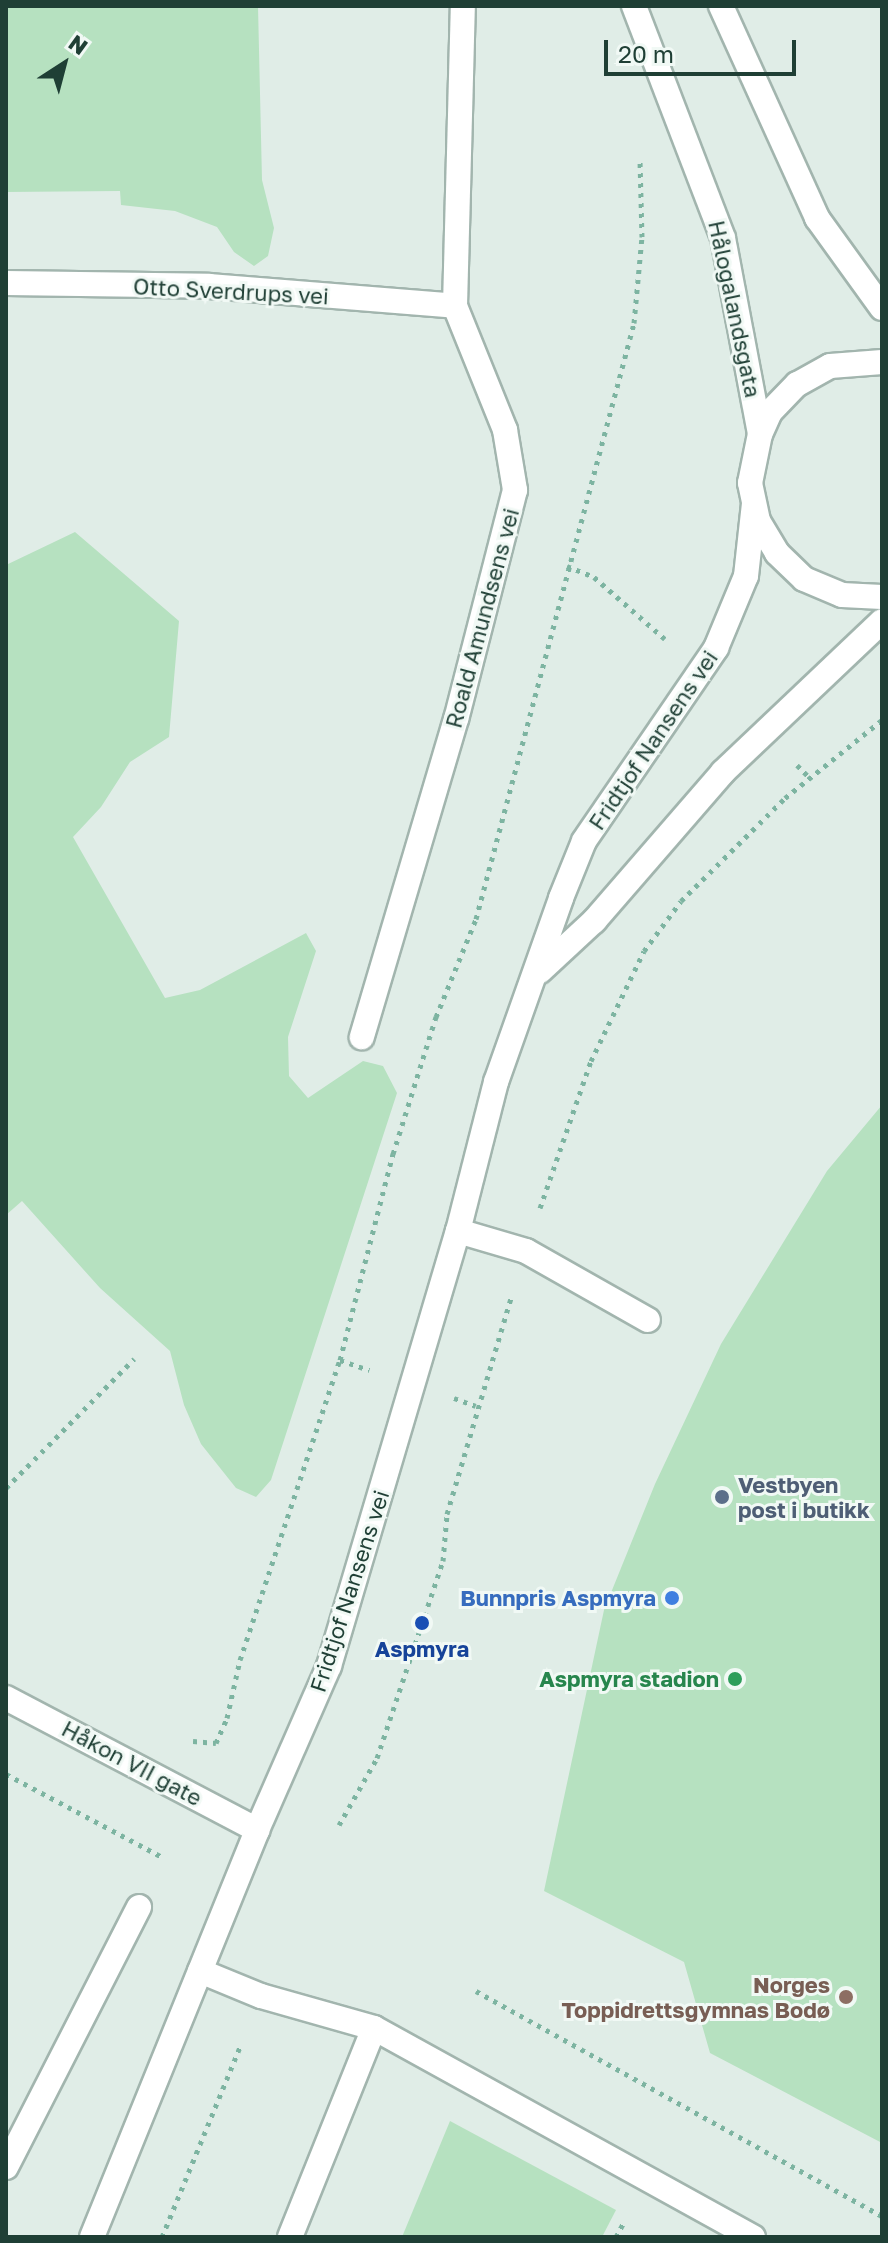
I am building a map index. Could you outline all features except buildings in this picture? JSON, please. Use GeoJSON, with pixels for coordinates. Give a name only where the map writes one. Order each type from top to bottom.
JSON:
{"type":"FeatureCollection","features":[{"type":"Feature","properties":{"kind":"street","name":"Roald Amundsens vei"},"geometry":{"type":"LineString","coordinates":[[362,1037],[456,719],[515,490],[505,430],[455,306],[463,6]]}},
{"type":"Feature","properties":{"kind":"street","name":"Hålogalandsgata"},"geometry":{"type":"LineString","coordinates":[[634,6],[723,238],[760,434]]}},
{"type":"Feature","properties":{"kind":"street"},"geometry":{"type":"LineString","coordinates":[[721,6],[817,218],[882,308]]}},
{"type":"Feature","properties":{"kind":"street","name":"Otto Sverdrups vei"},"geometry":{"type":"LineString","coordinates":[[6,283],[209,286],[455,306]]}},
{"type":"Feature","properties":{"kind":"street","name":"Hålogalandsgata"},"geometry":{"type":"LineString","coordinates":[[882,362],[830,366],[797,384],[770,412],[760,434],[750,483],[754,504],[777,553],[804,579],[842,595],[882,597]]}},
{"type":"Feature","properties":{"kind":"street","name":"Fridtjof Nansens vei"},"geometry":{"type":"LineString","coordinates":[[92,2237],[257,1830],[329,1666],[458,1231],[496,1082],[539,972],[584,841],[703,673],[735,607],[746,576],[754,504]]}},
{"type":"Feature","properties":{"kind":"street","name":"Fridtjof Nansens vei"},"geometry":{"type":"LineString","coordinates":[[539,972],[594,921],[723,772],[882,621]]}},
{"type":"Feature","properties":{"kind":"street"},"geometry":{"type":"LineString","coordinates":[[458,1231],[526,1251],[648,1320]]}},
{"type":"Feature","properties":{"kind":"street","name":"Håkon VII gate"},"geometry":{"type":"LineString","coordinates":[[6,1698],[257,1830]]}},
{"type":"Feature","properties":{"kind":"street"},"geometry":{"type":"LineString","coordinates":[[6,2167],[139,1907]]}},
{"type":"Feature","properties":{"kind":"street"},"geometry":{"type":"LineString","coordinates":[[200,1971],[261,1996],[374,2028],[753,2237]]}},
{"type":"Feature","properties":{"kind":"street"},"geometry":{"type":"LineString","coordinates":[[290,2237],[374,2028]]}},
{"type":"Feature","properties":{"kind":"path"},"geometry":{"type":"LineString","coordinates":[[216,1743],[340,1360],[384,1181],[436,1017],[476,919],[567,566],[634,323],[642,237],[639,151]]}},
{"type":"Feature","properties":{"kind":"path"},"geometry":{"type":"LineString","coordinates":[[567,566],[594,577],[676,648]]}},
{"type":"Feature","properties":{"kind":"path"},"geometry":{"type":"LineString","coordinates":[[339,1825],[377,1758],[439,1573],[447,1514],[476,1406],[526,1251],[591,1061],[644,951],[681,901],[810,778],[882,720]]}},
{"type":"Feature","properties":{"kind":"path"},"geometry":{"type":"LineString","coordinates":[[791,758],[810,778]]}},
{"type":"Feature","properties":{"kind":"path"},"geometry":{"type":"LineString","coordinates":[[6,1488],[134,1359]]}},
{"type":"Feature","properties":{"kind":"path"},"geometry":{"type":"LineString","coordinates":[[340,1360],[377,1372]]}},
{"type":"Feature","properties":{"kind":"path"},"geometry":{"type":"LineString","coordinates":[[451,1397],[476,1406]]}},
{"type":"Feature","properties":{"kind":"path"},"geometry":{"type":"LineString","coordinates":[[6,1774],[164,1858]]}},
{"type":"Feature","properties":{"kind":"path"},"geometry":{"type":"LineString","coordinates":[[476,1991],[882,2216]]}},
{"type":"Feature","properties":{"kind":"path"},"geometry":{"type":"LineString","coordinates":[[162,2237],[240,2047]]}},
{"type":"Feature","properties":{"kind":"green space"},"geometry":{"type":"Polygon","coordinates":[[[6,6],[258,6],[262,180],[274,228],[268,256],[254,266],[234,252],[217,227],[175,211],[121,205],[120,191],[6,192],[6,6]]]}},
{"type":"Feature","properties":{"kind":"green space"},"geometry":{"type":"Polygon","coordinates":[[[75,532],[179,621],[169,737],[130,762],[101,807],[73,837],[165,998],[200,990],[306,933],[316,951],[288,1037],[289,1076],[308,1098],[363,1061],[383,1066],[397,1093],[271,1480],[256,1497],[236,1488],[201,1444],[184,1405],[170,1351],[100,1288],[22,1201],[6,1215],[6,565],[75,532]]]}},
{"type":"Feature","properties":{"kind":"green space","name":"Aspmyra stadion"},"geometry":{"type":"Polygon","coordinates":[[[882,1105],[882,2143],[710,2053],[684,1962],[544,1891],[604,1610],[655,1484],[721,1344],[827,1171],[882,1105]]]}},
{"type":"Feature","properties":{"kind":"green space"},"geometry":{"type":"Polygon","coordinates":[[[450,2121],[616,2210],[602,2237],[402,2237],[450,2121]]]}},
{"type":"Feature","properties":{"kind":"place","name":"Vestbyen post i butikk"},"geometry":{"type":"Point","coordinates":[722,1497]}},
{"type":"Feature","properties":{"kind":"place","name":"Bunnpris Aspmyra"},"geometry":{"type":"Point","coordinates":[672,1598]}},
{"type":"Feature","properties":{"kind":"place","name":"Aspmyra"},"geometry":{"type":"Point","coordinates":[422,1623]}},
{"type":"Feature","properties":{"kind":"place","name":"Aspmyra stadion"},"geometry":{"type":"Point","coordinates":[735,1679]}},
{"type":"Feature","properties":{"kind":"place","name":"Norges Toppidrettsgymnas Bodø"},"geometry":{"type":"Point","coordinates":[846,1997]}}]}
